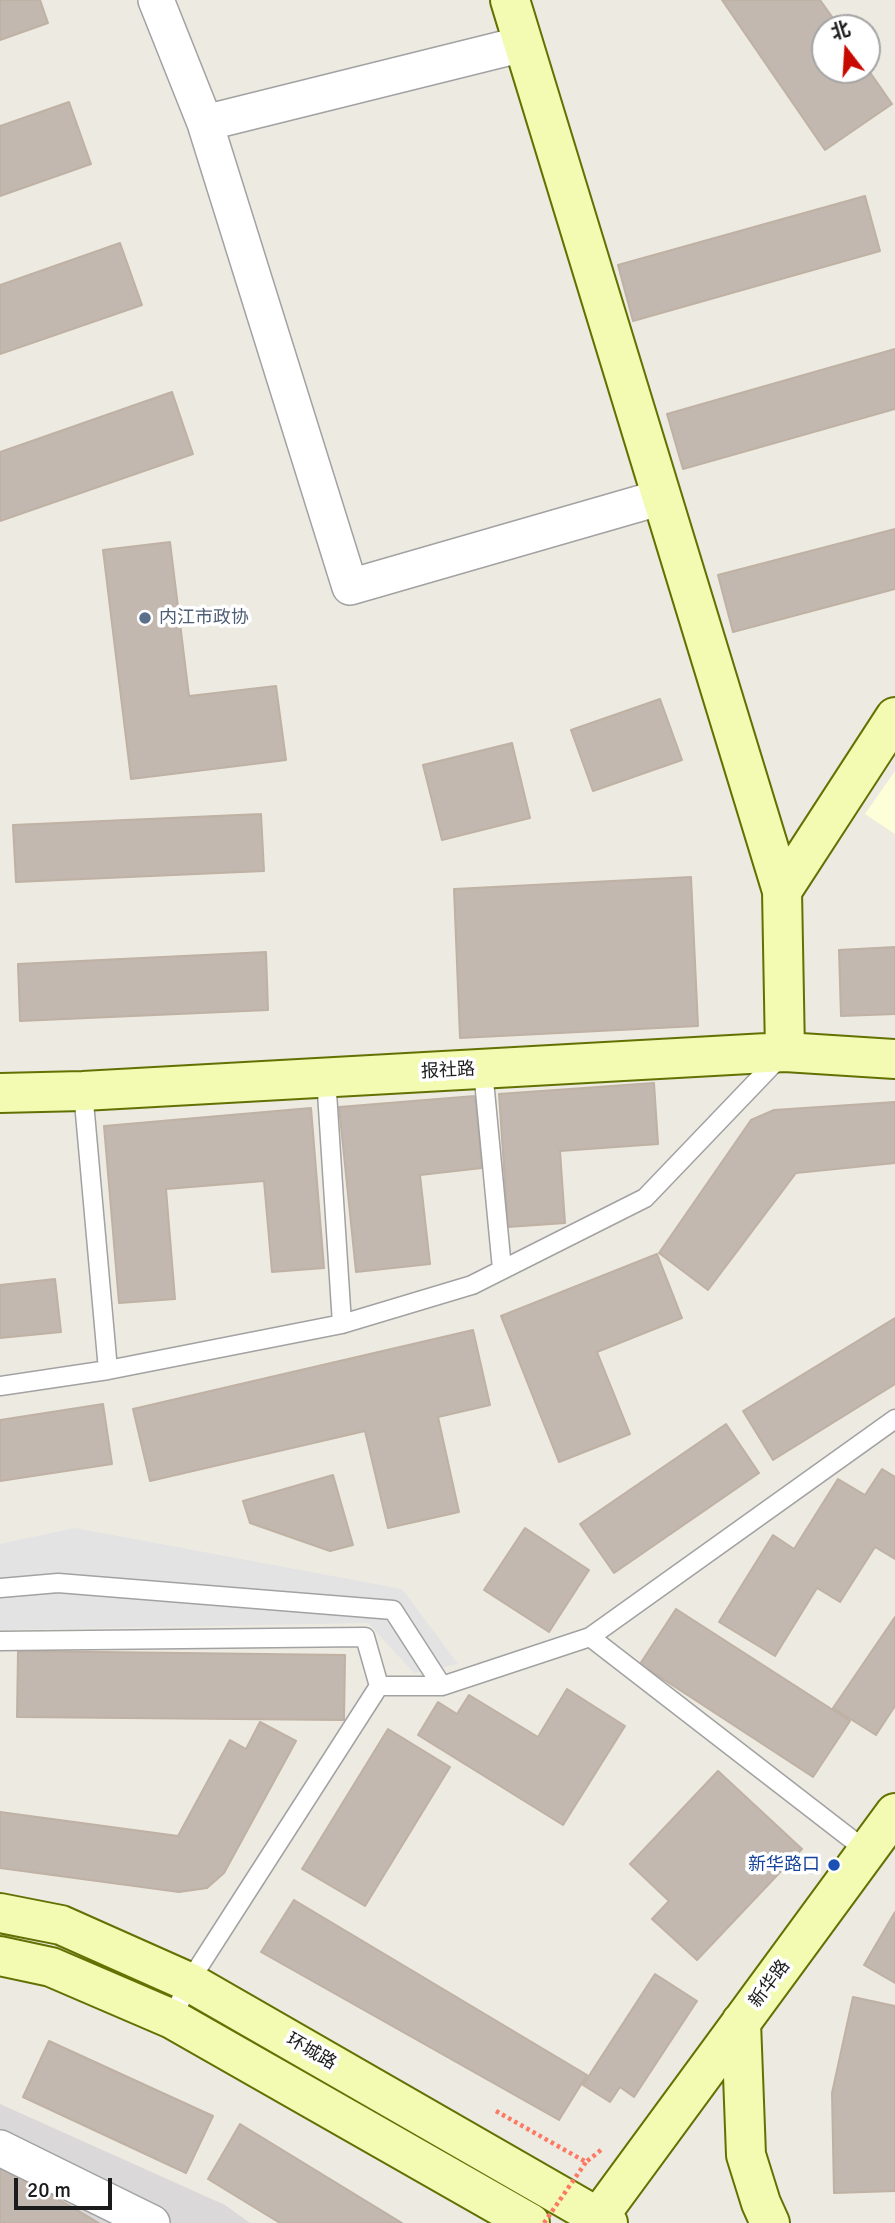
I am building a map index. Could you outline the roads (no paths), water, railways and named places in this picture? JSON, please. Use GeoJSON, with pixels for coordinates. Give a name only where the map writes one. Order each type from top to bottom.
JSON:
{"type":"FeatureCollection","features":[{"type":"Feature","properties":{"kind":"street"},"geometry":{"type":"LineString","coordinates":[[156,0],[205,123],[350,587],[662,497]]}},
{"type":"Feature","properties":{"kind":"street"},"geometry":{"type":"LineString","coordinates":[[510,0],[782,891],[785,1052]]}},
{"type":"Feature","properties":{"kind":"street"},"geometry":{"type":"LineString","coordinates":[[205,123],[523,44]]}},
{"type":"Feature","properties":{"kind":"street"},"geometry":{"type":"LineString","coordinates":[[782,891],[895,717]]}},
{"type":"Feature","properties":{"kind":"street","name":"报社路"},"geometry":{"type":"LineString","coordinates":[[0,1093],[83,1091],[785,1052],[895,1059]]}},
{"type":"Feature","properties":{"kind":"street","name":"新华路"},"geometry":{"type":"LineString","coordinates":[[770,2223],[746,2155],[741,2022],[895,1813]]}},
{"type":"Feature","properties":{"kind":"street","name":"环城路"},"geometry":{"type":"LineString","coordinates":[[0,1913],[61,1925],[189,1982],[600,2221]]}},
{"type":"Feature","properties":{"kind":"street"},"geometry":{"type":"LineString","coordinates":[[0,1956],[51,1967],[172,2020],[530,2223]]}},
{"type":"Feature","properties":{"kind":"street"},"geometry":{"type":"LineString","coordinates":[[600,2221],[741,2022]]}},
{"type":"Feature","properties":{"kind":"street"},"geometry":{"type":"LineString","coordinates":[[0,2148],[152,2223]]}},
{"type":"Feature","properties":{"kind":"lane"},"geometry":{"type":"LineString","coordinates":[[0,1386],[108,1370],[342,1324],[472,1285],[646,1198],[785,1052]]}},
{"type":"Feature","properties":{"kind":"lane"},"geometry":{"type":"LineString","coordinates":[[483,1070],[502,1269]]}},
{"type":"Feature","properties":{"kind":"lane"},"geometry":{"type":"LineString","coordinates":[[326,1077],[342,1324]]}},
{"type":"Feature","properties":{"kind":"lane"},"geometry":{"type":"LineString","coordinates":[[83,1091],[108,1370]]}},
{"type":"Feature","properties":{"kind":"lane"},"geometry":{"type":"LineString","coordinates":[[379,1686],[442,1686],[590,1637],[895,1419]]}},
{"type":"Feature","properties":{"kind":"lane"},"geometry":{"type":"LineString","coordinates":[[0,1588],[58,1583],[393,1610],[442,1686]]}},
{"type":"Feature","properties":{"kind":"lane"},"geometry":{"type":"LineString","coordinates":[[0,1641],[365,1637],[379,1686],[189,1982],[172,2020]]}},
{"type":"Feature","properties":{"kind":"lane"},"geometry":{"type":"LineString","coordinates":[[590,1637],[868,1852]]}},
{"type":"Feature","properties":{"kind":"place","name":"内江市政协"},"geometry":{"type":"Point","coordinates":[145,618]}},
{"type":"Feature","properties":{"kind":"place","name":"新华路口"},"geometry":{"type":"Point","coordinates":[834,1865]}}]}
